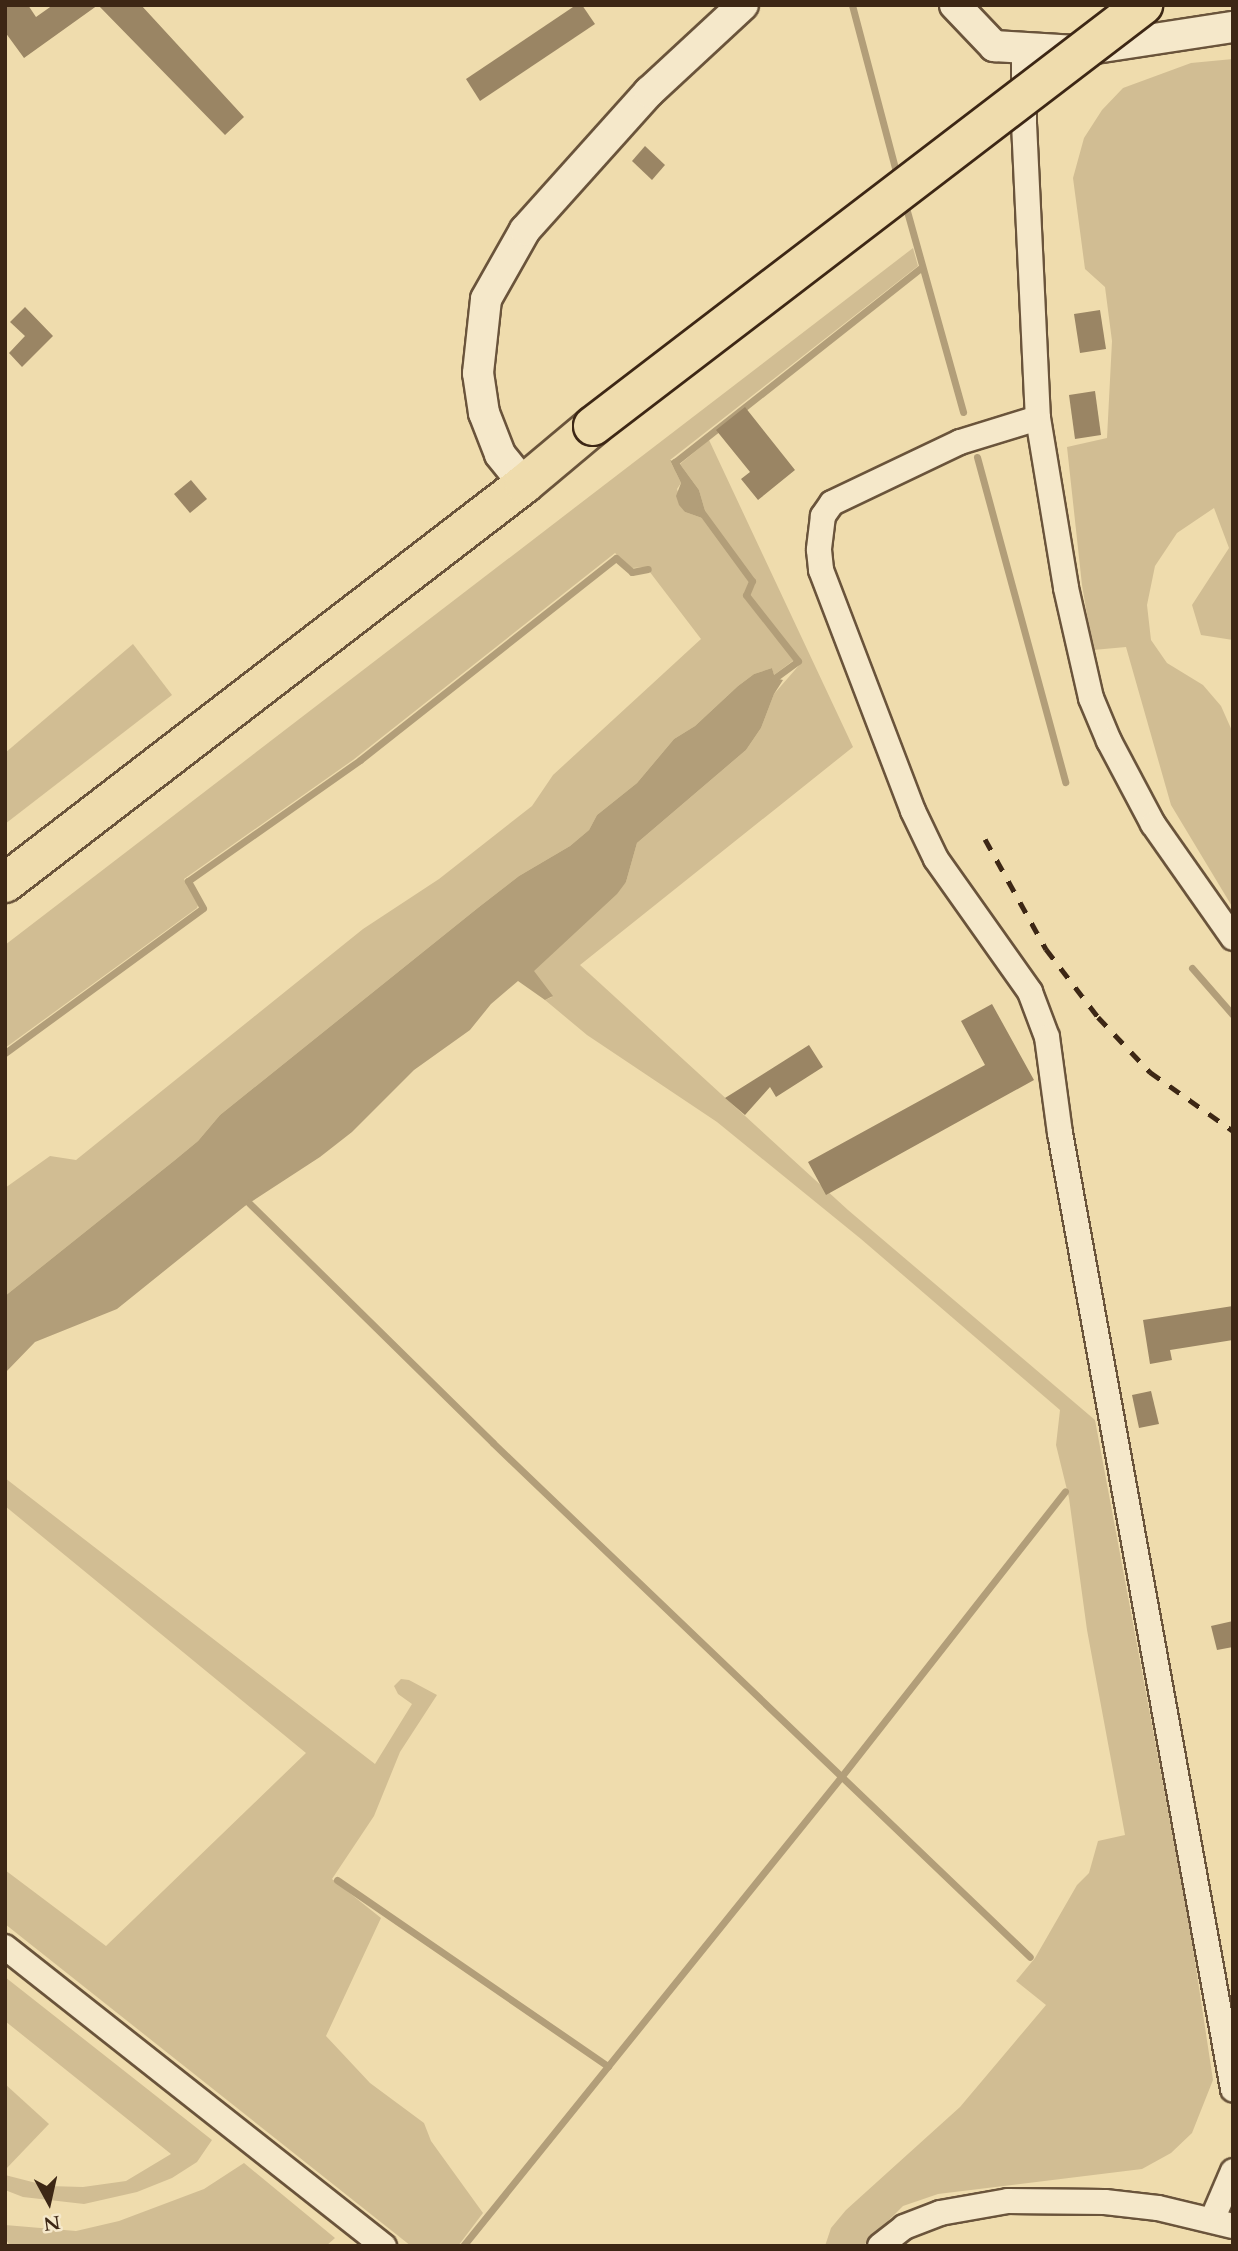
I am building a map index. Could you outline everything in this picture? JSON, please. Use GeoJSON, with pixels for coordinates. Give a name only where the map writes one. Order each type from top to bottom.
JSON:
{"type":"FeatureCollection","features":[{"type":"Feature","properties":{"kind":"highway"},"geometry":{"type":"LineString","coordinates":[[5,883],[524,484],[593,426],[1143,5]]}},
{"type":"Feature","properties":{"kind":"street"},"geometry":{"type":"LineString","coordinates":[[524,484],[500,454],[484,413],[478,373],[486,299],[525,230],[649,92],[743,5]]}},
{"type":"Feature","properties":{"kind":"street"},"geometry":{"type":"LineString","coordinates":[[955,5],[994,46],[1076,51],[1233,27]]}},
{"type":"Feature","properties":{"kind":"street"},"geometry":{"type":"LineString","coordinates":[[1024,48],[1024,123],[1038,418],[1066,588],[1091,698],[1109,741],[1153,824],[1233,938]]}},
{"type":"Feature","properties":{"kind":"street"},"geometry":{"type":"LineString","coordinates":[[1038,418],[960,442],[832,503],[823,516],[819,550],[821,570],[913,811],[936,859],[1030,992],[1047,1037],[1060,1133],[1233,2089]]}},
{"type":"Feature","properties":{"kind":"street"},"geometry":{"type":"LineString","coordinates":[[5,1947],[384,2246]]}},
{"type":"Feature","properties":{"kind":"street"},"geometry":{"type":"LineString","coordinates":[[880,2246],[904,2227],[940,2213],[1008,2201],[1118,2204],[1158,2208],[1223,2223],[1233,2171]]}},
{"type":"Feature","properties":{"kind":"shaded area"},"geometry":{"type":"Polygon","coordinates":[[[1233,59],[1233,640],[1201,635],[1192,605],[1229,548],[1214,508],[1177,533],[1155,566],[1147,605],[1151,640],[1167,663],[1203,685],[1221,706],[1233,733],[1233,908],[1171,805],[1126,647],[1093,650],[1082,585],[1067,447],[1107,438],[1112,341],[1105,287],[1085,269],[1073,178],[1084,138],[1102,110],[1123,88],[1191,63],[1233,59]]]}},
{"type":"Feature","properties":{"kind":"shaded area"},"geometry":{"type":"Polygon","coordinates":[[[913,248],[918,266],[670,460],[681,483],[677,489],[685,512],[702,518],[716,532],[749,582],[743,596],[794,660],[774,675],[772,668],[754,674],[738,686],[695,726],[674,739],[637,783],[597,815],[589,830],[570,846],[519,876],[479,907],[220,1115],[198,1141],[5,1296],[5,1188],[50,1156],[76,1160],[363,929],[439,879],[532,806],[553,775],[701,639],[646,567],[632,568],[615,553],[353,760],[184,879],[198,905],[197,908],[5,1048],[5,945],[913,248]]]}},
{"type":"Feature","properties":{"kind":"shaded area"},"geometry":{"type":"Polygon","coordinates":[[[709,440],[853,747],[580,965],[848,1210],[1095,1420],[1190,1928],[1213,2080],[1192,2133],[1171,2153],[1142,2169],[938,2194],[903,2206],[863,2246],[825,2246],[831,2228],[846,2210],[960,2107],[1046,2005],[1016,1981],[1035,1958],[1077,1885],[1089,1873],[1098,1841],[1125,1835],[1087,1630],[1069,1498],[1056,1445],[1060,1410],[861,1239],[717,1122],[587,1035],[545,1000],[552,997],[533,971],[626,882],[637,843],[746,750],[761,728],[774,694],[801,663],[749,595],[756,582],[706,514],[699,490],[680,464],[709,440]]]}},
{"type":"Feature","properties":{"kind":"shaded area"},"geometry":{"type":"Polygon","coordinates":[[[670,460],[680,464],[699,490],[706,514],[702,518],[685,512],[679,505],[676,496],[681,483],[670,460]]]}},
{"type":"Feature","properties":{"kind":"shaded area"},"geometry":{"type":"Polygon","coordinates":[[[133,644],[172,695],[5,824],[5,753],[133,644]]]}},
{"type":"Feature","properties":{"kind":"shaded area"},"geometry":{"type":"Polygon","coordinates":[[[772,668],[775,678],[783,680],[774,694],[761,728],[746,750],[637,843],[626,882],[617,894],[534,971],[553,996],[545,1000],[518,981],[491,1004],[470,1030],[414,1070],[352,1132],[320,1157],[245,1206],[117,1309],[35,1342],[5,1373],[5,1296],[198,1141],[220,1115],[479,907],[519,876],[570,846],[589,830],[597,815],[637,783],[674,739],[695,726],[754,674],[772,668]]]}},
{"type":"Feature","properties":{"kind":"shaded area"},"geometry":{"type":"Polygon","coordinates":[[[5,1478],[375,1764],[412,1704],[398,1694],[394,1686],[401,1679],[409,1680],[437,1695],[400,1752],[374,1816],[332,1879],[381,1918],[326,2036],[370,2083],[424,2123],[431,2141],[483,2213],[458,2246],[411,2246],[5,1924],[5,1870],[106,1946],[306,1753],[5,1506],[5,1478]]]}},
{"type":"Feature","properties":{"kind":"shaded area"},"geometry":{"type":"Polygon","coordinates":[[[5,1977],[212,2140],[197,2162],[172,2178],[137,2192],[84,2204],[23,2197],[5,2190],[5,2175],[48,2186],[83,2187],[126,2181],[171,2154],[5,2021],[5,1977]]]}},
{"type":"Feature","properties":{"kind":"shaded area"},"geometry":{"type":"Polygon","coordinates":[[[5,2084],[49,2124],[5,2170],[5,2084]]]}},
{"type":"Feature","properties":{"kind":"shaded area"},"geometry":{"type":"Polygon","coordinates":[[[244,2163],[335,2238],[326,2246],[10,2246],[5,2238],[5,2225],[76,2231],[119,2221],[204,2189],[244,2163]]]}},
{"type":"Feature","properties":{"kind":"building"},"geometry":{"type":"Polygon","coordinates":[[[5,5],[28,5],[36,17],[53,5],[98,5],[24,58],[5,32],[5,5]]]}},
{"type":"Feature","properties":{"kind":"building"},"geometry":{"type":"Polygon","coordinates":[[[98,5],[141,5],[244,117],[225,135],[98,5]]]}},
{"type":"Feature","properties":{"kind":"building"},"geometry":{"type":"Polygon","coordinates":[[[576,5],[582,5],[595,24],[480,101],[466,79],[576,5]]]}},
{"type":"Feature","properties":{"kind":"building"},"geometry":{"type":"Polygon","coordinates":[[[645,146],[665,165],[652,180],[632,161],[645,146]]]}},
{"type":"Feature","properties":{"kind":"building"},"geometry":{"type":"Polygon","coordinates":[[[25,307],[53,336],[22,367],[9,353],[25,336],[10,322],[25,307]]]}},
{"type":"Feature","properties":{"kind":"building"},"geometry":{"type":"Polygon","coordinates":[[[1100,310],[1106,349],[1080,353],[1074,314],[1100,310]]]}},
{"type":"Feature","properties":{"kind":"building"},"geometry":{"type":"Polygon","coordinates":[[[1095,391],[1101,435],[1075,439],[1069,395],[1095,391]]]}},
{"type":"Feature","properties":{"kind":"building"},"geometry":{"type":"Polygon","coordinates":[[[745,407],[795,470],[758,500],[741,479],[750,472],[716,430],[745,407]]]}},
{"type":"Feature","properties":{"kind":"building"},"geometry":{"type":"Polygon","coordinates":[[[191,480],[207,499],[190,513],[174,494],[191,480]]]}},
{"type":"Feature","properties":{"kind":"building"},"geometry":{"type":"Polygon","coordinates":[[[992,1004],[1034,1080],[826,1195],[808,1162],[985,1065],[961,1021],[992,1004]]]}},
{"type":"Feature","properties":{"kind":"building"},"geometry":{"type":"Polygon","coordinates":[[[809,1045],[823,1067],[776,1097],[770,1087],[745,1115],[725,1098],[809,1045]]]}},
{"type":"Feature","properties":{"kind":"building"},"geometry":{"type":"Polygon","coordinates":[[[1233,1306],[1233,1340],[1170,1350],[1172,1360],[1150,1364],[1143,1320],[1233,1306]]]}},
{"type":"Feature","properties":{"kind":"building"},"geometry":{"type":"Polygon","coordinates":[[[1151,1391],[1159,1424],[1139,1428],[1132,1395],[1151,1391]]]}},
{"type":"Feature","properties":{"kind":"building"},"geometry":{"type":"Polygon","coordinates":[[[1233,1621],[1233,1647],[1217,1650],[1211,1626],[1233,1621]]]}},
{"type":"Feature","properties":{"kind":"waterway"},"geometry":{"type":"LineString","coordinates":[[852,5],[898,179]]}},
{"type":"Feature","properties":{"kind":"waterway"},"geometry":{"type":"LineString","coordinates":[[905,204],[963,412]]}},
{"type":"Feature","properties":{"kind":"waterway"},"geometry":{"type":"LineString","coordinates":[[678,469],[675,462],[921,268]]}},
{"type":"Feature","properties":{"kind":"waterway"},"geometry":{"type":"LineString","coordinates":[[977,457],[1065,782]]}},
{"type":"Feature","properties":{"kind":"waterway"},"geometry":{"type":"LineString","coordinates":[[700,510],[752,581],[746,595],[798,661],[775,678]]}},
{"type":"Feature","properties":{"kind":"waterway"},"geometry":{"type":"LineString","coordinates":[[5,1053],[203,908],[188,881],[360,760],[616,558],[632,572],[648,569]]}},
{"type":"Feature","properties":{"kind":"waterway"},"geometry":{"type":"LineString","coordinates":[[1192,968],[1233,1015]]}},
{"type":"Feature","properties":{"kind":"waterway"},"geometry":{"type":"LineString","coordinates":[[249,1203],[493,1443],[1030,1957]]}},
{"type":"Feature","properties":{"kind":"waterway"},"geometry":{"type":"LineString","coordinates":[[463,2246],[841,1777],[1065,1491]]}},
{"type":"Feature","properties":{"kind":"waterway"},"geometry":{"type":"LineString","coordinates":[[337,1880],[608,2066]]}},
{"type":"Feature","properties":{"kind":"railway"},"geometry":{"type":"LineString","coordinates":[[985,839],[1046,949],[1098,1017],[1150,1072],[1233,1131]]}}]}
